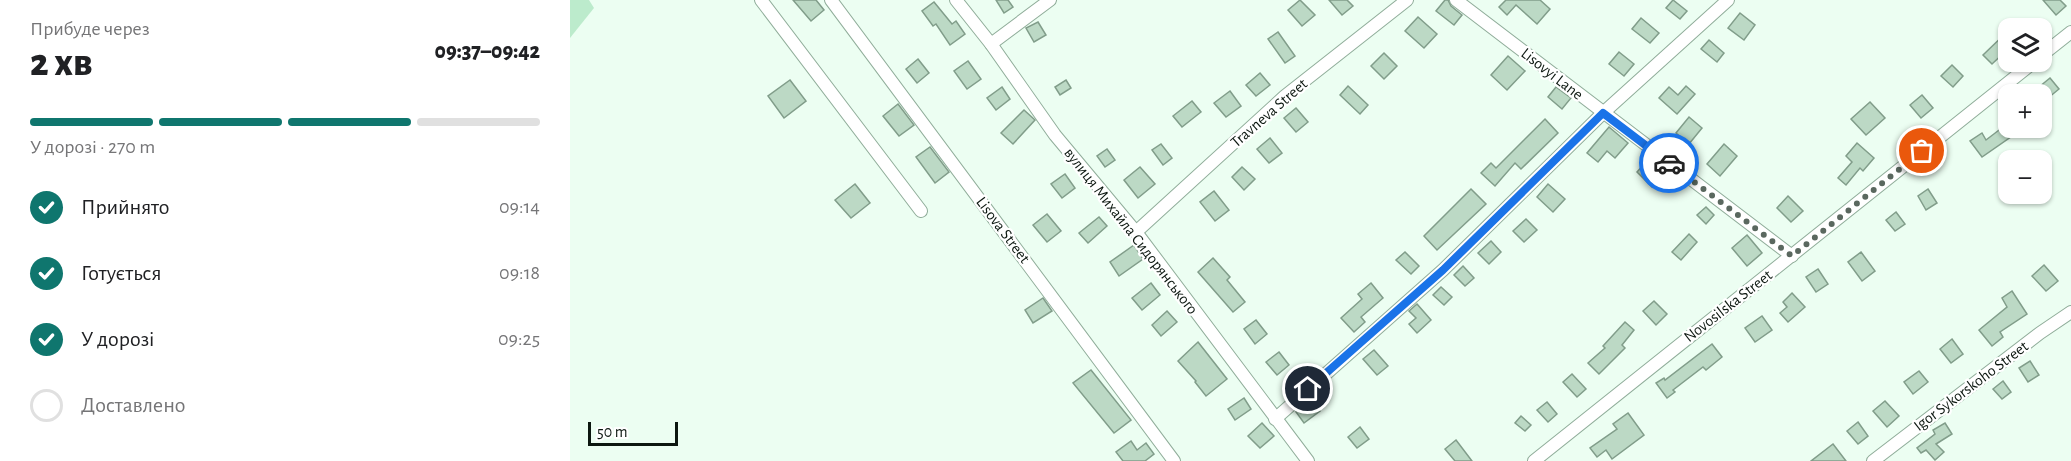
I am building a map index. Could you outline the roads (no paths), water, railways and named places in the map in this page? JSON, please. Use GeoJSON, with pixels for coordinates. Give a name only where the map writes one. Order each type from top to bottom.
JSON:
{"type":"FeatureCollection","features":[{"type":"Feature","properties":{"kind":"street"},"geometry":{"type":"LineString","coordinates":[[761,0],[921,211]]}},
{"type":"Feature","properties":{"kind":"street","name":"Lisova Street"},"geometry":{"type":"LineString","coordinates":[[831,0],[1174,461]]}},
{"type":"Feature","properties":{"kind":"street","name":"вулиця Михайла Сидорянського"},"geometry":{"type":"LineString","coordinates":[[956,0],[1055,135],[1136,232],[1308,461]]}},
{"type":"Feature","properties":{"kind":"street"},"geometry":{"type":"LineString","coordinates":[[991,45],[1050,0]]}},
{"type":"Feature","properties":{"kind":"street","name":"Travneva Street"},"geometry":{"type":"LineString","coordinates":[[1136,232],[1285,96],[1407,0]]}},
{"type":"Feature","properties":{"kind":"street","name":"Lisovyi Lane"},"geometry":{"type":"LineString","coordinates":[[1456,0],[1792,256]]}},
{"type":"Feature","properties":{"kind":"street"},"geometry":{"type":"LineString","coordinates":[[1275,419],[1443,270],[1603,113],[1728,0]]}},
{"type":"Feature","properties":{"kind":"street"},"geometry":{"type":"LineString","coordinates":[[2052,47],[2071,32]]}},
{"type":"Feature","properties":{"kind":"street","name":"Novosilska Street"},"geometry":{"type":"LineString","coordinates":[[1534,461],[2022,72]]}},
{"type":"Feature","properties":{"kind":"street","name":"Igor Sykorskoho Street"},"geometry":{"type":"LineString","coordinates":[[1873,461],[2040,333],[2071,312]]}}]}
